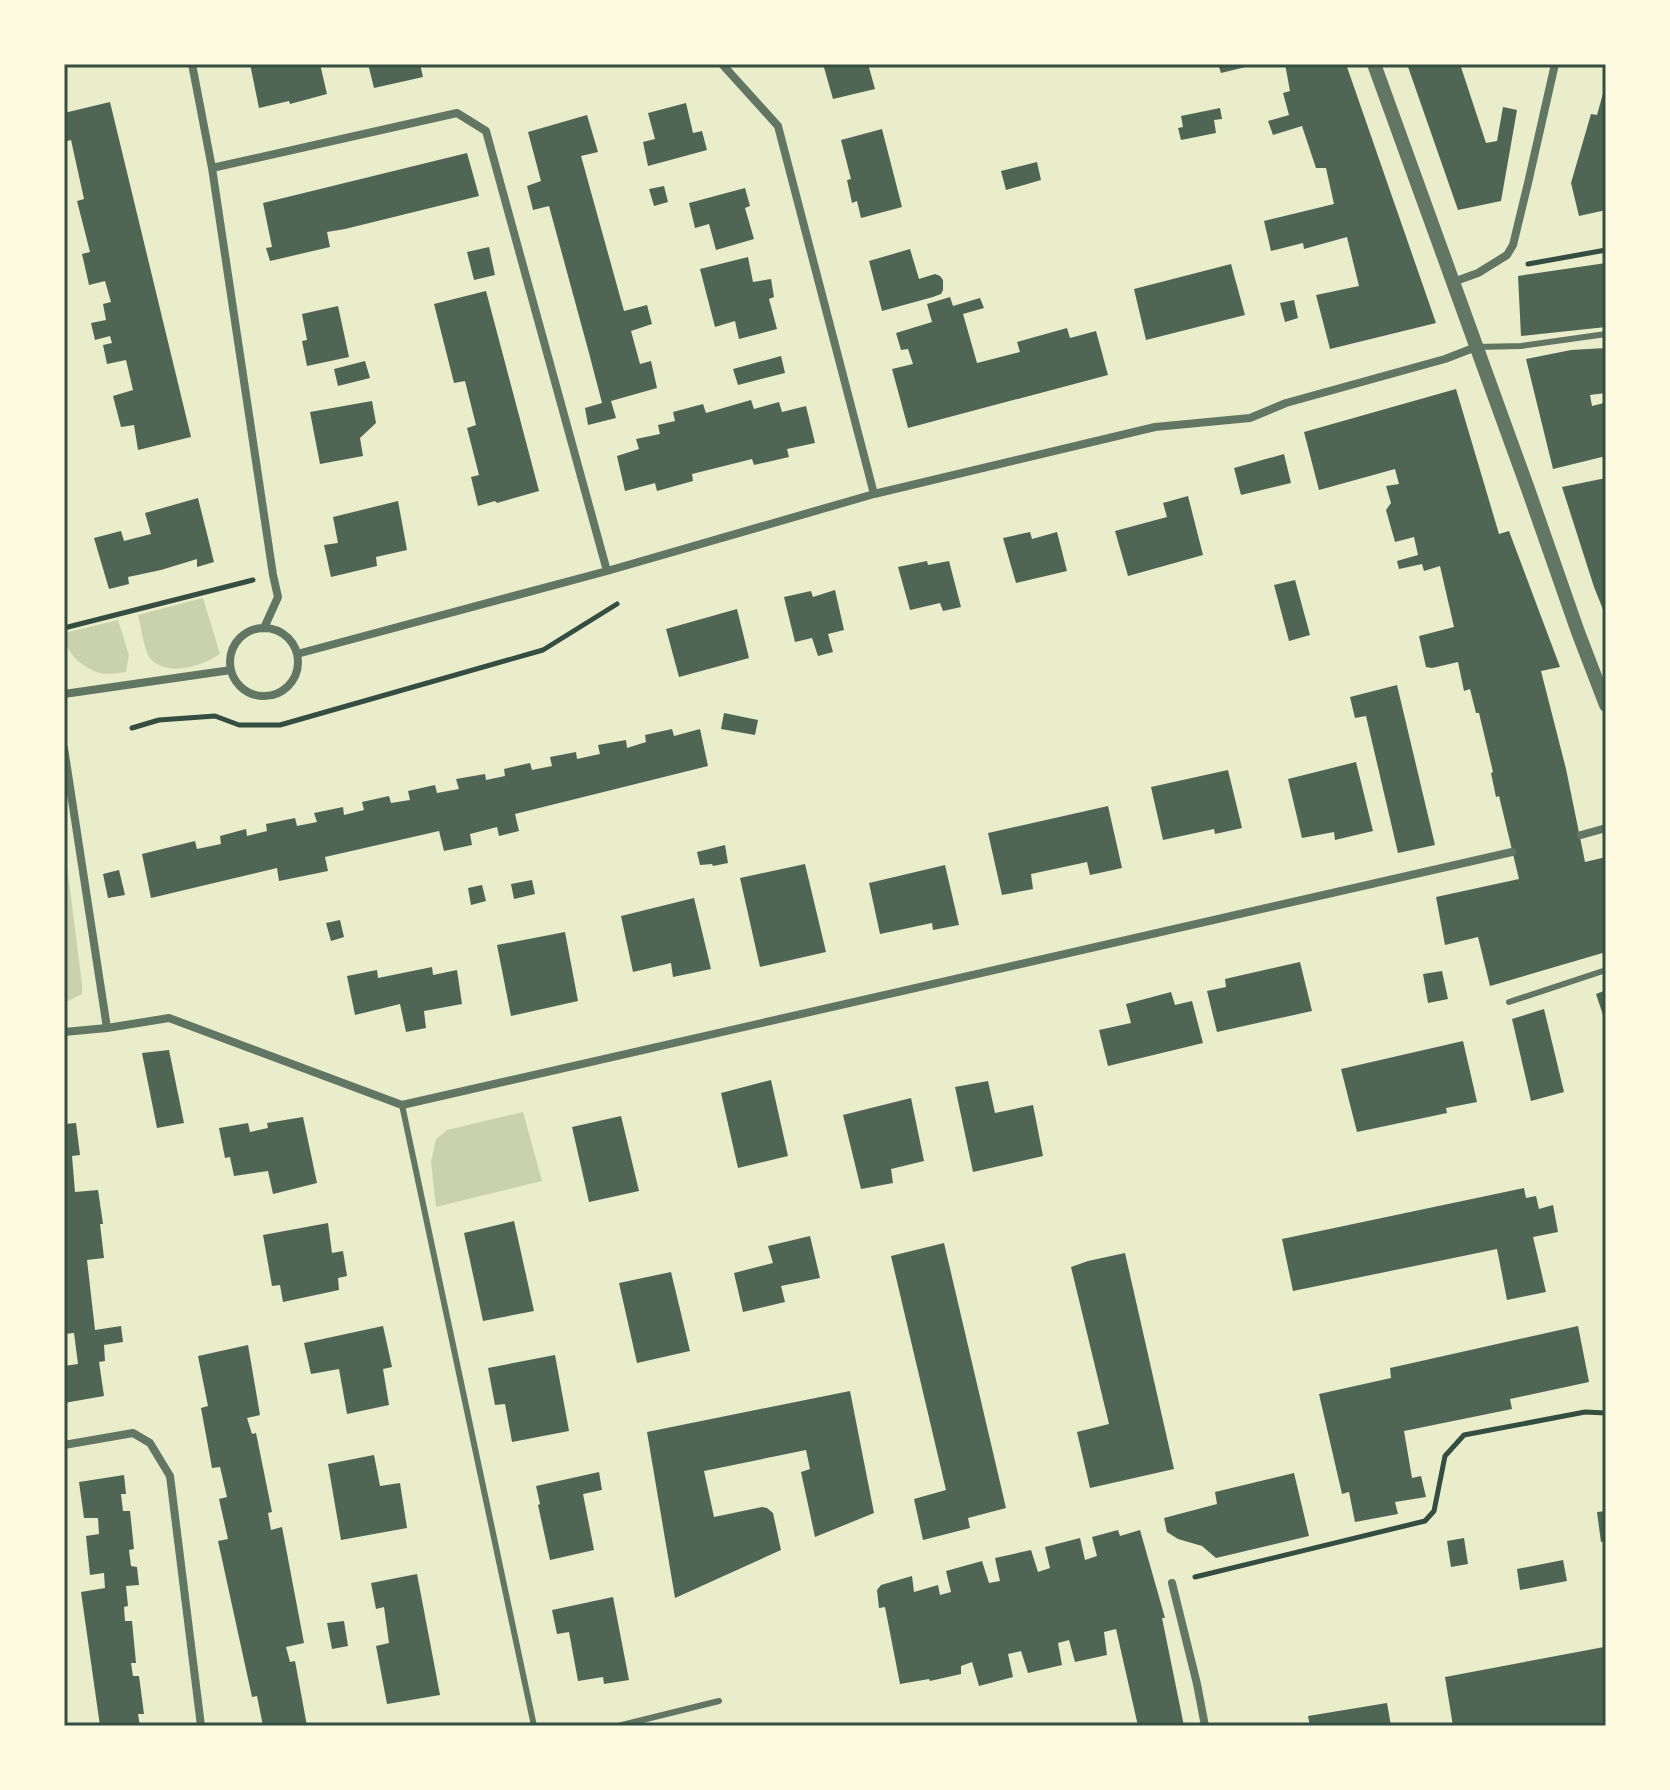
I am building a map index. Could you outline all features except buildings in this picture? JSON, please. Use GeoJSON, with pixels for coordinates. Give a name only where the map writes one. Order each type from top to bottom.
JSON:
{"type":"FeatureCollection","features":[{"type":"Feature","properties":{"kind":"street"},"geometry":{"type":"LineString","coordinates":[[192,64],[212,168],[278,597],[264,628]]}},
{"type":"Feature","properties":{"kind":"street"},"geometry":{"type":"LineString","coordinates":[[722,64],[778,126],[874,494]]}},
{"type":"Feature","properties":{"kind":"street"},"geometry":{"type":"LineString","coordinates":[[1374,64],[1606,705]]}},
{"type":"Feature","properties":{"kind":"street"},"geometry":{"type":"LineString","coordinates":[[1453,282],[1478,273],[1507,255],[1513,245],[1555,64]]}},
{"type":"Feature","properties":{"kind":"street"},"geometry":{"type":"LineString","coordinates":[[212,168],[457,113],[486,131],[607,571]]}},
{"type":"Feature","properties":{"kind":"street"},"geometry":{"type":"LineString","coordinates":[[297,654],[607,571],[874,494],[1155,427],[1250,418],[1286,403],[1445,359],[1476,347]]}},
{"type":"Feature","properties":{"kind":"street"},"geometry":{"type":"LineString","coordinates":[[264,628],[284,634],[297,654],[294,678],[280,692],[269,695],[247,692],[235,681],[229,662],[231,650],[245,633],[264,628]]}},
{"type":"Feature","properties":{"kind":"street"},"geometry":{"type":"LineString","coordinates":[[64,694],[231,670]]}},
{"type":"Feature","properties":{"kind":"street"},"geometry":{"type":"LineString","coordinates":[[64,748],[107,1028]]}},
{"type":"Feature","properties":{"kind":"street"},"geometry":{"type":"LineString","coordinates":[[1581,835],[1606,828]]}},
{"type":"Feature","properties":{"kind":"street"},"geometry":{"type":"LineString","coordinates":[[64,1032],[169,1018],[402,1105],[1512,852]]}},
{"type":"Feature","properties":{"kind":"street"},"geometry":{"type":"LineString","coordinates":[[64,1445],[133,1433],[150,1443],[170,1476],[201,1726]]}},
{"type":"Feature","properties":{"kind":"street"},"geometry":{"type":"LineString","coordinates":[[1172,1583],[1205,1726]]}},
{"type":"Feature","properties":{"kind":"lane"},"geometry":{"type":"LineString","coordinates":[[1476,347],[1521,346],[1606,334]]}},
{"type":"Feature","properties":{"kind":"lane"},"geometry":{"type":"LineString","coordinates":[[1509,1002],[1606,970]]}},
{"type":"Feature","properties":{"kind":"lane"},"geometry":{"type":"LineString","coordinates":[[402,1105],[534,1726]]}},
{"type":"Feature","properties":{"kind":"lane"},"geometry":{"type":"LineString","coordinates":[[618,1726],[719,1701]]}},
{"type":"Feature","properties":{"kind":"path"},"geometry":{"type":"LineString","coordinates":[[1507,255],[1523,265],[1606,250]]}},
{"type":"Feature","properties":{"kind":"path"},"geometry":{"type":"LineString","coordinates":[[64,628],[273,575]]}},
{"type":"Feature","properties":{"kind":"path"},"geometry":{"type":"LineString","coordinates":[[132,728],[159,720],[215,716],[239,725],[280,725],[543,650],[617,604]]}},
{"type":"Feature","properties":{"kind":"path"},"geometry":{"type":"LineString","coordinates":[[1172,1583],[1425,1521],[1434,1511],[1445,1456],[1464,1435],[1585,1412],[1606,1413]]}},
{"type":"Feature","properties":{"kind":"green space"},"geometry":{"type":"Polygon","coordinates":[[[203,598],[220,654],[185,668],[166,668],[157,664],[150,658],[144,644],[138,615],[203,598]]]}},
{"type":"Feature","properties":{"kind":"green space"},"geometry":{"type":"Polygon","coordinates":[[[118,620],[129,655],[126,672],[100,673],[81,663],[67,647],[64,633],[118,620]]]}},
{"type":"Feature","properties":{"kind":"green space"},"geometry":{"type":"Polygon","coordinates":[[[64,842],[82,994],[64,1003],[64,842]]]}},
{"type":"Feature","properties":{"kind":"green space"},"geometry":{"type":"Polygon","coordinates":[[[523,1112],[542,1181],[436,1207],[431,1162],[436,1139],[447,1130],[523,1112]]]}}]}
